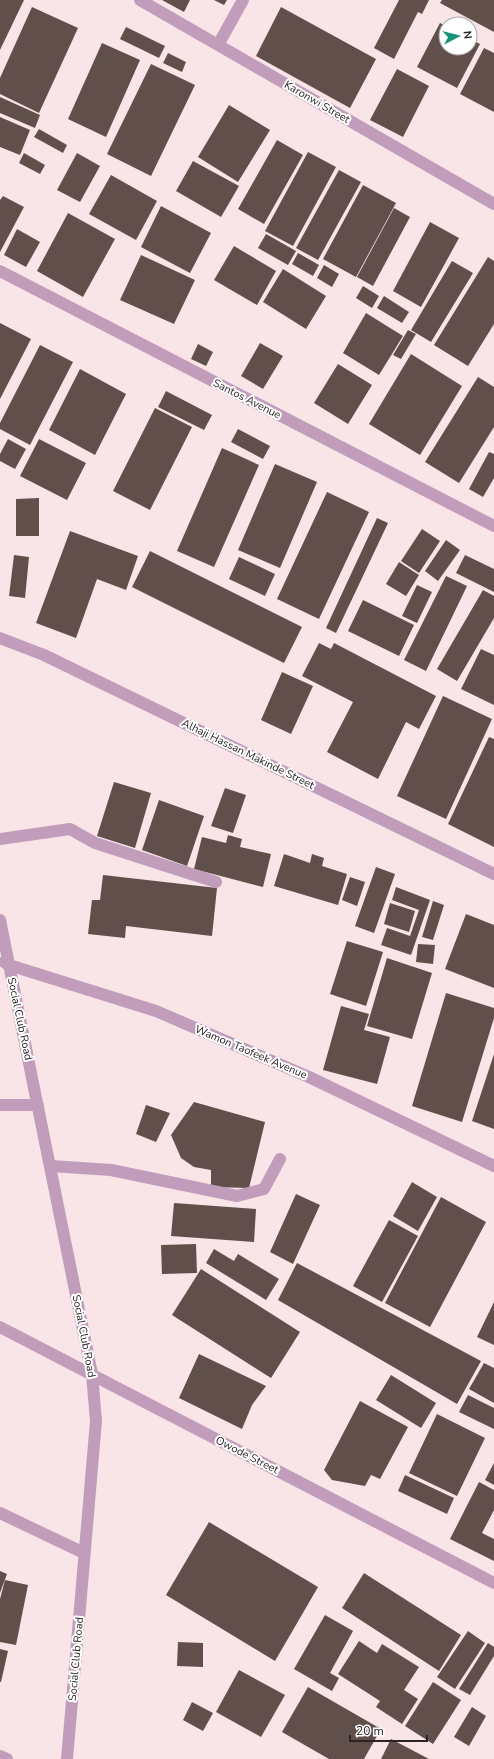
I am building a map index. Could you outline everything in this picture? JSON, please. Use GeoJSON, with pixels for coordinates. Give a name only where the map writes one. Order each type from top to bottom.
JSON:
{"type":"FeatureCollection","features":[{"type":"Feature","properties":{"kind":"street","name":"Karonwi Street"},"geometry":{"type":"LineString","coordinates":[[140,0],[493,202]]}},
{"type":"Feature","properties":{"kind":"street"},"geometry":{"type":"LineString","coordinates":[[218,45],[243,0]]}},
{"type":"Feature","properties":{"kind":"street","name":"Santos Avenue"},"geometry":{"type":"LineString","coordinates":[[0,271],[494,526]]}},
{"type":"Feature","properties":{"kind":"street","name":"Alhaji Hassan Makinde Street"},"geometry":{"type":"LineString","coordinates":[[0,638],[44,655],[494,874]]}},
{"type":"Feature","properties":{"kind":"street"},"geometry":{"type":"LineString","coordinates":[[0,839],[70,829],[95,843],[216,882]]}},
{"type":"Feature","properties":{"kind":"street","name":"Social Club Road"},"geometry":{"type":"LineString","coordinates":[[0,920],[5,962],[51,1166],[92,1374],[96,1421],[67,1759]]}},
{"type":"Feature","properties":{"kind":"street","name":"Wamon Taofeek Avenue"},"geometry":{"type":"LineString","coordinates":[[5,962],[156,1011],[309,1077],[494,1166]]}},
{"type":"Feature","properties":{"kind":"street"},"geometry":{"type":"LineString","coordinates":[[0,1105],[38,1105]]}},
{"type":"Feature","properties":{"kind":"street"},"geometry":{"type":"LineString","coordinates":[[51,1166],[111,1170],[237,1196],[264,1189],[280,1159]]}},
{"type":"Feature","properties":{"kind":"street","name":"Owode Street"},"geometry":{"type":"LineString","coordinates":[[0,1327],[494,1583]]}},
{"type":"Feature","properties":{"kind":"street"},"geometry":{"type":"LineString","coordinates":[[0,1513],[84,1553]]}},
{"type":"Feature","properties":{"kind":"street"},"geometry":{"type":"LineString","coordinates":[[0,1756],[7,1759]]}},
{"type":"Feature","properties":{"kind":"building"},"geometry":{"type":"Polygon","coordinates":[[[0,0],[24,0],[0,50],[0,0]]]}},
{"type":"Feature","properties":{"kind":"building"},"geometry":{"type":"Polygon","coordinates":[[[162,0],[190,0],[184,12],[162,0]]]}},
{"type":"Feature","properties":{"kind":"building"},"geometry":{"type":"Polygon","coordinates":[[[214,0],[227,0],[224,5],[214,0]]]}},
{"type":"Feature","properties":{"kind":"building"},"geometry":{"type":"Polygon","coordinates":[[[399,0],[429,0],[422,14],[418,12],[394,59],[374,48],[399,0]]]}},
{"type":"Feature","properties":{"kind":"building"},"geometry":{"type":"Polygon","coordinates":[[[442,0],[494,0],[494,32],[478,23],[478,16],[464,16],[440,3],[442,0]]]}},
{"type":"Feature","properties":{"kind":"building"},"geometry":{"type":"Polygon","coordinates":[[[32,7],[78,28],[39,113],[0,94],[0,78],[32,7]]]}},
{"type":"Feature","properties":{"kind":"building"},"geometry":{"type":"Polygon","coordinates":[[[281,7],[376,59],[350,108],[256,56],[281,7]]]}},
{"type":"Feature","properties":{"kind":"building"},"geometry":{"type":"Polygon","coordinates":[[[126,27],[165,46],[159,58],[120,39],[126,27]]]}},
{"type":"Feature","properties":{"kind":"building"},"geometry":{"type":"Polygon","coordinates":[[[438,27],[438,56],[474,56],[457,88],[417,67],[438,27]]]}},
{"type":"Feature","properties":{"kind":"building"},"geometry":{"type":"Polygon","coordinates":[[[102,43],[140,60],[106,137],[68,119],[102,43]]]}},
{"type":"Feature","properties":{"kind":"building"},"geometry":{"type":"Polygon","coordinates":[[[484,48],[494,53],[494,112],[460,94],[484,48]]]}},
{"type":"Feature","properties":{"kind":"building"},"geometry":{"type":"Polygon","coordinates":[[[168,53],[186,62],[182,72],[163,63],[168,53]]]}},
{"type":"Feature","properties":{"kind":"building"},"geometry":{"type":"Polygon","coordinates":[[[151,64],[195,85],[151,176],[107,154],[151,64]]]}},
{"type":"Feature","properties":{"kind":"building"},"geometry":{"type":"Polygon","coordinates":[[[397,69],[429,86],[403,137],[370,120],[397,69]]]}},
{"type":"Feature","properties":{"kind":"building"},"geometry":{"type":"Polygon","coordinates":[[[0,97],[40,115],[35,128],[0,113],[0,97]]]}},
{"type":"Feature","properties":{"kind":"building"},"geometry":{"type":"Polygon","coordinates":[[[229,105],[270,130],[238,182],[198,157],[229,105]]]}},
{"type":"Feature","properties":{"kind":"building"},"geometry":{"type":"Polygon","coordinates":[[[0,117],[30,130],[20,155],[0,147],[0,117]]]}},
{"type":"Feature","properties":{"kind":"building"},"geometry":{"type":"Polygon","coordinates":[[[39,129],[67,145],[63,153],[34,137],[39,129]]]}},
{"type":"Feature","properties":{"kind":"building"},"geometry":{"type":"Polygon","coordinates":[[[277,140],[303,155],[264,224],[238,209],[277,140]]]}},
{"type":"Feature","properties":{"kind":"building"},"geometry":{"type":"Polygon","coordinates":[[[308,152],[336,167],[293,246],[265,231],[308,152]]]}},
{"type":"Feature","properties":{"kind":"building"},"geometry":{"type":"Polygon","coordinates":[[[24,153],[45,165],[40,174],[19,163],[24,153]]]}},
{"type":"Feature","properties":{"kind":"building"},"geometry":{"type":"Polygon","coordinates":[[[77,153],[100,166],[80,202],[57,190],[77,153]]]}},
{"type":"Feature","properties":{"kind":"building"},"geometry":{"type":"Polygon","coordinates":[[[193,161],[239,186],[221,217],[176,191],[193,161]]]}},
{"type":"Feature","properties":{"kind":"building"},"geometry":{"type":"Polygon","coordinates":[[[339,170],[361,182],[318,260],[296,248],[339,170]]]}},
{"type":"Feature","properties":{"kind":"building"},"geometry":{"type":"Polygon","coordinates":[[[111,175],[157,201],[136,240],[89,214],[111,175]]]}},
{"type":"Feature","properties":{"kind":"building"},"geometry":{"type":"Polygon","coordinates":[[[363,185],[396,203],[356,277],[323,259],[363,185]]]}},
{"type":"Feature","properties":{"kind":"building"},"geometry":{"type":"Polygon","coordinates":[[[3,196],[24,207],[0,252],[0,200],[3,196]]]}},
{"type":"Feature","properties":{"kind":"building"},"geometry":{"type":"Polygon","coordinates":[[[161,206],[211,233],[190,273],[141,247],[161,206]]]}},
{"type":"Feature","properties":{"kind":"building"},"geometry":{"type":"Polygon","coordinates":[[[394,208],[410,217],[373,286],[357,277],[394,208]]]}},
{"type":"Feature","properties":{"kind":"building"},"geometry":{"type":"Polygon","coordinates":[[[68,213],[115,239],[83,297],[37,271],[68,213]]]}},
{"type":"Feature","properties":{"kind":"building"},"geometry":{"type":"Polygon","coordinates":[[[430,222],[459,238],[421,307],[393,291],[430,222]]]}},
{"type":"Feature","properties":{"kind":"building"},"geometry":{"type":"Polygon","coordinates":[[[17,229],[40,242],[26,267],[4,255],[17,229]]]}},
{"type":"Feature","properties":{"kind":"building"},"geometry":{"type":"Polygon","coordinates":[[[266,234],[296,251],[288,265],[258,248],[266,234]]]}},
{"type":"Feature","properties":{"kind":"building"},"geometry":{"type":"Polygon","coordinates":[[[234,246],[276,271],[257,305],[214,280],[234,246]]]}},
{"type":"Feature","properties":{"kind":"building"},"geometry":{"type":"Polygon","coordinates":[[[298,253],[319,265],[313,276],[292,264],[298,253]]]}},
{"type":"Feature","properties":{"kind":"building"},"geometry":{"type":"Polygon","coordinates":[[[141,255],[195,280],[174,324],[120,300],[141,255]]]}},
{"type":"Feature","properties":{"kind":"building"},"geometry":{"type":"Polygon","coordinates":[[[488,257],[494,261],[494,324],[468,366],[434,345],[488,257]]]}},
{"type":"Feature","properties":{"kind":"building"},"geometry":{"type":"Polygon","coordinates":[[[452,261],[473,273],[431,342],[411,330],[452,261]]]}},
{"type":"Feature","properties":{"kind":"building"},"geometry":{"type":"Polygon","coordinates":[[[324,265],[339,274],[332,287],[317,278],[324,265]]]}},
{"type":"Feature","properties":{"kind":"building"},"geometry":{"type":"Polygon","coordinates":[[[283,269],[326,296],[306,329],[263,302],[283,269]]]}},
{"type":"Feature","properties":{"kind":"building"},"geometry":{"type":"Polygon","coordinates":[[[363,286],[379,296],[372,308],[356,298],[363,286]]]}},
{"type":"Feature","properties":{"kind":"building"},"geometry":{"type":"Polygon","coordinates":[[[384,296],[409,312],[402,323],[377,308],[384,296]]]}},
{"type":"Feature","properties":{"kind":"building"},"geometry":{"type":"Polygon","coordinates":[[[366,313],[403,336],[379,375],[343,353],[366,313]]]}},
{"type":"Feature","properties":{"kind":"building"},"geometry":{"type":"Polygon","coordinates":[[[0,323],[31,339],[0,399],[0,323]]]}},
{"type":"Feature","properties":{"kind":"building"},"geometry":{"type":"Polygon","coordinates":[[[408,330],[416,334],[401,359],[393,355],[408,330]]]}},
{"type":"Feature","properties":{"kind":"building"},"geometry":{"type":"Polygon","coordinates":[[[260,343],[283,356],[263,389],[241,376],[260,343]]]}},
{"type":"Feature","properties":{"kind":"building"},"geometry":{"type":"Polygon","coordinates":[[[198,344],[213,352],[206,366],[191,359],[198,344]]]}},
{"type":"Feature","properties":{"kind":"building"},"geometry":{"type":"Polygon","coordinates":[[[40,345],[73,362],[30,445],[0,429],[0,423],[40,345]]]}},
{"type":"Feature","properties":{"kind":"building"},"geometry":{"type":"Polygon","coordinates":[[[411,354],[462,386],[420,455],[369,424],[411,354]]]}},
{"type":"Feature","properties":{"kind":"building"},"geometry":{"type":"Polygon","coordinates":[[[338,364],[372,385],[348,424],[314,403],[338,364]]]}},
{"type":"Feature","properties":{"kind":"building"},"geometry":{"type":"Polygon","coordinates":[[[80,369],[126,394],[95,455],[49,430],[80,369]]]}},
{"type":"Feature","properties":{"kind":"building"},"geometry":{"type":"Polygon","coordinates":[[[478,377],[494,387],[494,427],[459,483],[425,462],[478,377]]]}},
{"type":"Feature","properties":{"kind":"building"},"geometry":{"type":"Polygon","coordinates":[[[166,391],[212,415],[204,430],[158,407],[166,391]]]}},
{"type":"Feature","properties":{"kind":"building"},"geometry":{"type":"Polygon","coordinates":[[[155,408],[192,427],[150,510],[113,491],[155,408]]]}},
{"type":"Feature","properties":{"kind":"building"},"geometry":{"type":"Polygon","coordinates":[[[238,429],[270,446],[263,459],[231,442],[238,429]]]}},
{"type":"Feature","properties":{"kind":"building"},"geometry":{"type":"Polygon","coordinates":[[[8,439],[26,449],[15,469],[0,461],[0,454],[8,439]]]}},
{"type":"Feature","properties":{"kind":"building"},"geometry":{"type":"Polygon","coordinates":[[[39,439],[86,463],[67,500],[20,476],[39,439]]]}},
{"type":"Feature","properties":{"kind":"building"},"geometry":{"type":"Polygon","coordinates":[[[222,448],[259,465],[214,567],[177,551],[222,448]]]}},
{"type":"Feature","properties":{"kind":"building"},"geometry":{"type":"Polygon","coordinates":[[[489,452],[494,454],[494,478],[483,497],[469,489],[489,452]]]}},
{"type":"Feature","properties":{"kind":"building"},"geometry":{"type":"Polygon","coordinates":[[[275,464],[317,482],[280,568],[238,550],[275,464]]]}},
{"type":"Feature","properties":{"kind":"building"},"geometry":{"type":"Polygon","coordinates":[[[327,492],[369,512],[319,619],[277,599],[327,492]]]}},
{"type":"Feature","properties":{"kind":"building"},"geometry":{"type":"Polygon","coordinates":[[[39,498],[39,536],[16,536],[16,499],[39,498]]]}},
{"type":"Feature","properties":{"kind":"building"},"geometry":{"type":"Polygon","coordinates":[[[377,518],[388,523],[336,633],[326,628],[377,518]]]}},
{"type":"Feature","properties":{"kind":"building"},"geometry":{"type":"Polygon","coordinates":[[[422,529],[440,541],[419,573],[401,561],[422,529]]]}},
{"type":"Feature","properties":{"kind":"building"},"geometry":{"type":"Polygon","coordinates":[[[70,531],[138,556],[126,590],[97,579],[76,638],[36,623],[70,531]]]}},
{"type":"Feature","properties":{"kind":"building"},"geometry":{"type":"Polygon","coordinates":[[[446,540],[460,550],[438,581],[425,571],[446,540]]]}},
{"type":"Feature","properties":{"kind":"building"},"geometry":{"type":"Polygon","coordinates":[[[150,551],[302,627],[284,663],[132,587],[150,551]]]}},
{"type":"Feature","properties":{"kind":"building"},"geometry":{"type":"Polygon","coordinates":[[[14,555],[29,557],[25,598],[9,596],[14,555]]]}},
{"type":"Feature","properties":{"kind":"building"},"geometry":{"type":"Polygon","coordinates":[[[465,555],[494,569],[494,592],[456,573],[465,555]]]}},
{"type":"Feature","properties":{"kind":"building"},"geometry":{"type":"Polygon","coordinates":[[[239,557],[275,574],[265,596],[229,579],[239,557]]]}},
{"type":"Feature","properties":{"kind":"building"},"geometry":{"type":"Polygon","coordinates":[[[399,562],[419,575],[406,596],[386,584],[399,562]]]}},
{"type":"Feature","properties":{"kind":"building"},"geometry":{"type":"Polygon","coordinates":[[[446,576],[467,586],[426,671],[404,660],[446,576]]]}},
{"type":"Feature","properties":{"kind":"building"},"geometry":{"type":"Polygon","coordinates":[[[417,585],[432,592],[417,623],[402,616],[417,585]]]}},
{"type":"Feature","properties":{"kind":"building"},"geometry":{"type":"Polygon","coordinates":[[[483,590],[494,596],[494,618],[457,681],[437,669],[483,590]]]}},
{"type":"Feature","properties":{"kind":"building"},"geometry":{"type":"Polygon","coordinates":[[[363,600],[414,625],[399,656],[348,631],[363,600]]]}},
{"type":"Feature","properties":{"kind":"building"},"geometry":{"type":"Polygon","coordinates":[[[319,643],[331,649],[334,643],[436,696],[419,729],[406,722],[378,779],[327,752],[353,702],[302,676],[319,643]]]}},
{"type":"Feature","properties":{"kind":"building"},"geometry":{"type":"Polygon","coordinates":[[[481,649],[494,655],[494,705],[461,689],[481,649]]]}},
{"type":"Feature","properties":{"kind":"building"},"geometry":{"type":"Polygon","coordinates":[[[282,672],[313,686],[291,734],[261,720],[282,672]]]}},
{"type":"Feature","properties":{"kind":"building"},"geometry":{"type":"Polygon","coordinates":[[[443,696],[492,719],[446,819],[397,796],[443,696]]]}},
{"type":"Feature","properties":{"kind":"building"},"geometry":{"type":"Polygon","coordinates":[[[489,737],[494,739],[494,847],[448,824],[489,737]]]}},
{"type":"Feature","properties":{"kind":"building"},"geometry":{"type":"Polygon","coordinates":[[[114,782],[151,793],[135,848],[97,836],[114,782]]]}},
{"type":"Feature","properties":{"kind":"building"},"geometry":{"type":"Polygon","coordinates":[[[225,788],[246,795],[233,833],[211,826],[225,788]]]}},
{"type":"Feature","properties":{"kind":"building"},"geometry":{"type":"Polygon","coordinates":[[[159,800],[204,816],[187,866],[142,850],[159,800]]]}},
{"type":"Feature","properties":{"kind":"building"},"geometry":{"type":"Polygon","coordinates":[[[228,835],[242,839],[240,847],[271,854],[263,887],[194,869],[202,837],[226,843],[228,835]]]}},
{"type":"Feature","properties":{"kind":"building"},"geometry":{"type":"Polygon","coordinates":[[[284,854],[310,863],[312,854],[324,858],[322,866],[347,874],[338,905],[274,886],[284,854]]]}},
{"type":"Feature","properties":{"kind":"building"},"geometry":{"type":"Polygon","coordinates":[[[376,867],[395,874],[374,933],[355,926],[376,867]]]}},
{"type":"Feature","properties":{"kind":"building"},"geometry":{"type":"Polygon","coordinates":[[[103,875],[217,888],[212,936],[126,926],[125,938],[88,934],[92,900],[100,900],[103,875]]]}},
{"type":"Feature","properties":{"kind":"building"},"geometry":{"type":"Polygon","coordinates":[[[350,877],[365,882],[357,906],[342,900],[350,877]]]}},
{"type":"Feature","properties":{"kind":"building"},"geometry":{"type":"Polygon","coordinates":[[[396,887],[430,900],[411,955],[381,945],[387,928],[410,936],[419,910],[392,900],[396,887]]]}},
{"type":"Feature","properties":{"kind":"building"},"geometry":{"type":"Polygon","coordinates":[[[433,901],[444,905],[433,940],[422,937],[433,901]]]}},
{"type":"Feature","properties":{"kind":"building"},"geometry":{"type":"Polygon","coordinates":[[[390,903],[415,911],[409,932],[384,924],[390,903]]]}},
{"type":"Feature","properties":{"kind":"building"},"geometry":{"type":"Polygon","coordinates":[[[466,914],[494,925],[494,988],[445,969],[466,914]]]}},
{"type":"Feature","properties":{"kind":"building"},"geometry":{"type":"Polygon","coordinates":[[[347,941],[383,952],[366,1006],[330,994],[347,941]]]}},
{"type":"Feature","properties":{"kind":"building"},"geometry":{"type":"Polygon","coordinates":[[[418,944],[435,945],[433,964],[416,962],[418,944]]]}},
{"type":"Feature","properties":{"kind":"building"},"geometry":{"type":"Polygon","coordinates":[[[387,958],[432,973],[412,1039],[367,1026],[387,958]]]}},
{"type":"Feature","properties":{"kind":"building"},"geometry":{"type":"Polygon","coordinates":[[[446,993],[494,1008],[494,1018],[462,1122],[412,1106],[446,993]]]}},
{"type":"Feature","properties":{"kind":"building"},"geometry":{"type":"Polygon","coordinates":[[[341,1006],[369,1014],[364,1030],[390,1037],[377,1084],[323,1070],[341,1006]]]}},
{"type":"Feature","properties":{"kind":"building"},"geometry":{"type":"Polygon","coordinates":[[[494,1054],[494,1129],[472,1121],[494,1054]]]}},
{"type":"Feature","properties":{"kind":"building"},"geometry":{"type":"Polygon","coordinates":[[[194,1102],[265,1122],[249,1188],[211,1187],[211,1170],[194,1167],[181,1158],[171,1135],[194,1102]]]}},
{"type":"Feature","properties":{"kind":"building"},"geometry":{"type":"Polygon","coordinates":[[[146,1105],[170,1113],[156,1142],[136,1134],[146,1105]]]}},
{"type":"Feature","properties":{"kind":"building"},"geometry":{"type":"Polygon","coordinates":[[[412,1182],[437,1197],[418,1231],[393,1216],[412,1182]]]}},
{"type":"Feature","properties":{"kind":"building"},"geometry":{"type":"Polygon","coordinates":[[[296,1194],[320,1205],[293,1264],[270,1252],[296,1194]]]}},
{"type":"Feature","properties":{"kind":"building"},"geometry":{"type":"Polygon","coordinates":[[[441,1197],[486,1222],[430,1327],[385,1303],[441,1197]]]}},
{"type":"Feature","properties":{"kind":"building"},"geometry":{"type":"Polygon","coordinates":[[[174,1203],[256,1209],[254,1242],[171,1236],[174,1203]]]}},
{"type":"Feature","properties":{"kind":"building"},"geometry":{"type":"Polygon","coordinates":[[[389,1220],[418,1236],[382,1302],[353,1286],[389,1220]]]}},
{"type":"Feature","properties":{"kind":"building"},"geometry":{"type":"Polygon","coordinates":[[[196,1244],[197,1273],[162,1274],[161,1245],[196,1244]]]}},
{"type":"Feature","properties":{"kind":"building"},"geometry":{"type":"Polygon","coordinates":[[[214,1249],[234,1261],[238,1254],[279,1279],[266,1300],[206,1263],[214,1249]]]}},
{"type":"Feature","properties":{"kind":"building"},"geometry":{"type":"Polygon","coordinates":[[[297,1263],[481,1361],[457,1404],[278,1300],[297,1263]]]}},
{"type":"Feature","properties":{"kind":"building"},"geometry":{"type":"Polygon","coordinates":[[[201,1269],[300,1332],[271,1378],[172,1315],[201,1269]]]}},
{"type":"Feature","properties":{"kind":"building"},"geometry":{"type":"Polygon","coordinates":[[[494,1302],[494,1345],[477,1337],[494,1302]]]}},
{"type":"Feature","properties":{"kind":"building"},"geometry":{"type":"Polygon","coordinates":[[[199,1354],[266,1386],[252,1405],[242,1429],[179,1398],[199,1354]]]}},
{"type":"Feature","properties":{"kind":"building"},"geometry":{"type":"Polygon","coordinates":[[[484,1363],[494,1368],[494,1403],[469,1389],[484,1363]]]}},
{"type":"Feature","properties":{"kind":"building"},"geometry":{"type":"Polygon","coordinates":[[[391,1375],[436,1403],[421,1428],[376,1400],[391,1375]]]}},
{"type":"Feature","properties":{"kind":"building"},"geometry":{"type":"Polygon","coordinates":[[[468,1395],[494,1408],[494,1429],[459,1412],[468,1395]]]}},
{"type":"Feature","properties":{"kind":"building"},"geometry":{"type":"Polygon","coordinates":[[[360,1401],[408,1427],[380,1479],[371,1475],[365,1486],[332,1480],[324,1470],[360,1401]]]}},
{"type":"Feature","properties":{"kind":"building"},"geometry":{"type":"Polygon","coordinates":[[[437,1414],[485,1438],[457,1496],[409,1473],[437,1414]]]}},
{"type":"Feature","properties":{"kind":"building"},"geometry":{"type":"Polygon","coordinates":[[[494,1463],[494,1485],[485,1480],[494,1463]]]}},
{"type":"Feature","properties":{"kind":"building"},"geometry":{"type":"Polygon","coordinates":[[[405,1475],[454,1498],[447,1514],[398,1491],[405,1475]]]}},
{"type":"Feature","properties":{"kind":"building"},"geometry":{"type":"Polygon","coordinates":[[[479,1482],[494,1490],[494,1510],[482,1533],[494,1539],[494,1561],[450,1539],[479,1482]]]}},
{"type":"Feature","properties":{"kind":"building"},"geometry":{"type":"Polygon","coordinates":[[[209,1522],[318,1587],[275,1661],[166,1595],[209,1522]]]}},
{"type":"Feature","properties":{"kind":"building"},"geometry":{"type":"Polygon","coordinates":[[[0,1571],[7,1574],[0,1593],[0,1571]]]}},
{"type":"Feature","properties":{"kind":"building"},"geometry":{"type":"Polygon","coordinates":[[[364,1573],[461,1635],[439,1671],[342,1608],[364,1573]]]}},
{"type":"Feature","properties":{"kind":"building"},"geometry":{"type":"Polygon","coordinates":[[[5,1580],[28,1585],[16,1645],[0,1642],[0,1599],[5,1580]]]}},
{"type":"Feature","properties":{"kind":"building"},"geometry":{"type":"Polygon","coordinates":[[[325,1615],[353,1631],[330,1673],[339,1678],[332,1691],[294,1669],[325,1615]]]}},
{"type":"Feature","properties":{"kind":"building"},"geometry":{"type":"Polygon","coordinates":[[[468,1631],[485,1643],[455,1689],[437,1677],[468,1631]]]}},
{"type":"Feature","properties":{"kind":"building"},"geometry":{"type":"Polygon","coordinates":[[[359,1641],[377,1653],[382,1644],[419,1667],[404,1690],[418,1699],[402,1724],[376,1707],[380,1701],[338,1674],[359,1641]]]}},
{"type":"Feature","properties":{"kind":"building"},"geometry":{"type":"Polygon","coordinates":[[[178,1642],[203,1643],[203,1667],[177,1666],[178,1642]]]}},
{"type":"Feature","properties":{"kind":"building"},"geometry":{"type":"Polygon","coordinates":[[[488,1643],[494,1647],[494,1656],[470,1695],[459,1689],[488,1643]]]}},
{"type":"Feature","properties":{"kind":"building"},"geometry":{"type":"Polygon","coordinates":[[[0,1649],[8,1651],[1,1682],[0,1682],[0,1649]]]}},
{"type":"Feature","properties":{"kind":"building"},"geometry":{"type":"Polygon","coordinates":[[[239,1670],[285,1695],[261,1737],[216,1712],[239,1670]]]}},
{"type":"Feature","properties":{"kind":"building"},"geometry":{"type":"Polygon","coordinates":[[[433,1682],[461,1700],[433,1744],[405,1726],[433,1682]]]}},
{"type":"Feature","properties":{"kind":"building"},"geometry":{"type":"Polygon","coordinates":[[[308,1687],[381,1729],[364,1759],[329,1759],[282,1732],[308,1687]]]}},
{"type":"Feature","properties":{"kind":"building"},"geometry":{"type":"Polygon","coordinates":[[[192,1702],[213,1713],[203,1731],[183,1720],[192,1702]]]}},
{"type":"Feature","properties":{"kind":"building"},"geometry":{"type":"Polygon","coordinates":[[[472,1707],[486,1716],[469,1746],[454,1737],[472,1707]]]}},
{"type":"Feature","properties":{"kind":"building"},"geometry":{"type":"Polygon","coordinates":[[[391,1739],[429,1759],[381,1759],[391,1739]]]}}]}
